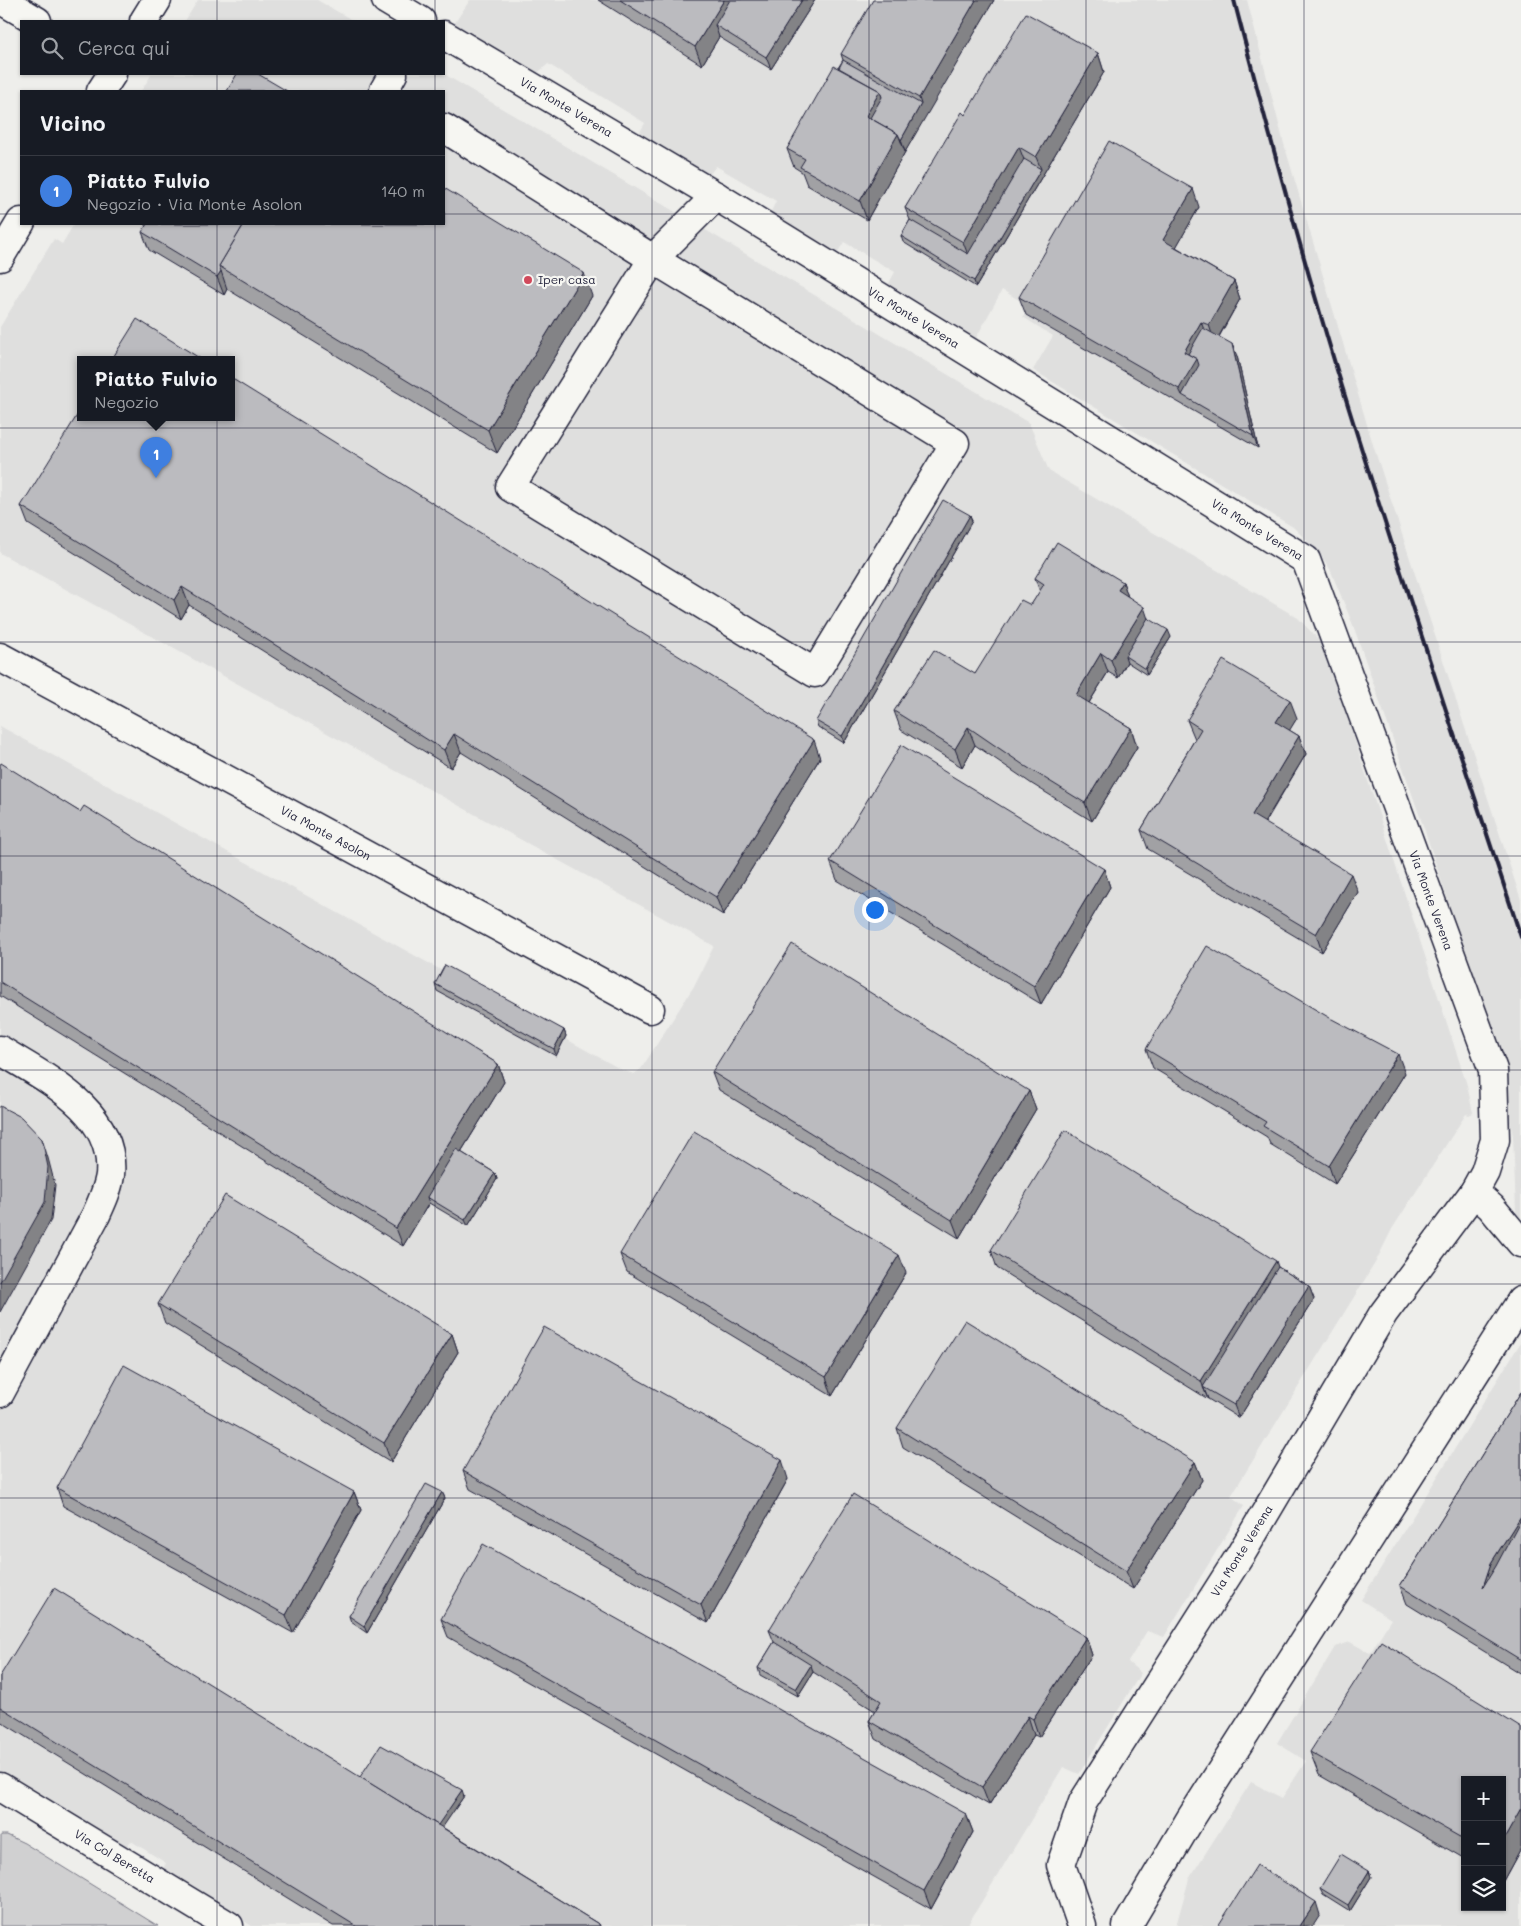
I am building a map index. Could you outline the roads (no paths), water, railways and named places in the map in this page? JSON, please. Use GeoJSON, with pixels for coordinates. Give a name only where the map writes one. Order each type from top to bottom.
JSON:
{"type":"FeatureCollection","features":[{"type":"Feature","properties":{"kind":"street"},"geometry":{"type":"LineString","coordinates":[[1,0],[35,20]]}},
{"type":"Feature","properties":{"kind":"street"},"geometry":{"type":"LineString","coordinates":[[145,20],[156,0]]}},
{"type":"Feature","properties":{"kind":"street"},"geometry":{"type":"LineString","coordinates":[[386,0],[419,20]]}},
{"type":"Feature","properties":{"kind":"street","name":"Via Monte Verena"},"geometry":{"type":"LineString","coordinates":[[445,36],[716,196],[1306,560],[1493,1070],[1495,1140],[1485,1172],[1474,1192],[1383,1314],[1241,1554],[1083,1802],[1061,1865],[1082,1926]]}},
{"type":"Feature","properties":{"kind":"street"},"geometry":{"type":"LineString","coordinates":[[102,90],[111,75]]}},
{"type":"Feature","properties":{"kind":"street"},"geometry":{"type":"LineString","coordinates":[[384,90],[392,75]]}},
{"type":"Feature","properties":{"kind":"street"},"geometry":{"type":"LineString","coordinates":[[445,129],[653,259],[955,443],[815,673],[510,487],[653,259],[716,196]]}},
{"type":"Feature","properties":{"kind":"street"},"geometry":{"type":"LineString","coordinates":[[0,257],[20,224]]}},
{"type":"Feature","properties":{"kind":"street","name":"Via Monte Asolon"},"geometry":{"type":"LineString","coordinates":[[0,656],[650,1009]]}},
{"type":"Feature","properties":{"kind":"street"},"geometry":{"type":"LineString","coordinates":[[0,1050],[54,1083],[91,1115],[102,1136],[110,1164],[110,1176],[105,1195],[96,1215],[0,1394]]}},
{"type":"Feature","properties":{"kind":"street"},"geometry":{"type":"LineString","coordinates":[[1474,1192],[1491,1207],[1521,1243]]}},
{"type":"Feature","properties":{"kind":"street"},"geometry":{"type":"LineString","coordinates":[[1127,1926],[1197,1809],[1521,1301]]}},
{"type":"Feature","properties":{"kind":"street","name":"Via Col Beretta"},"geometry":{"type":"LineString","coordinates":[[0,1787],[229,1926]]}},
{"type":"Feature","properties":{"kind":"railway"},"geometry":{"type":"LineString","coordinates":[[1234,0],[1258,93],[1337,370],[1404,583],[1521,937]]}},
{"type":"Feature","properties":{"kind":"place","name":"Iper casa"},"geometry":{"type":"Point","coordinates":[528,280]}},
{"type":"Feature","properties":{"kind":"place","name":"Piatto Fulvio"},"geometry":{"type":"Point","coordinates":[156,478]}}]}
